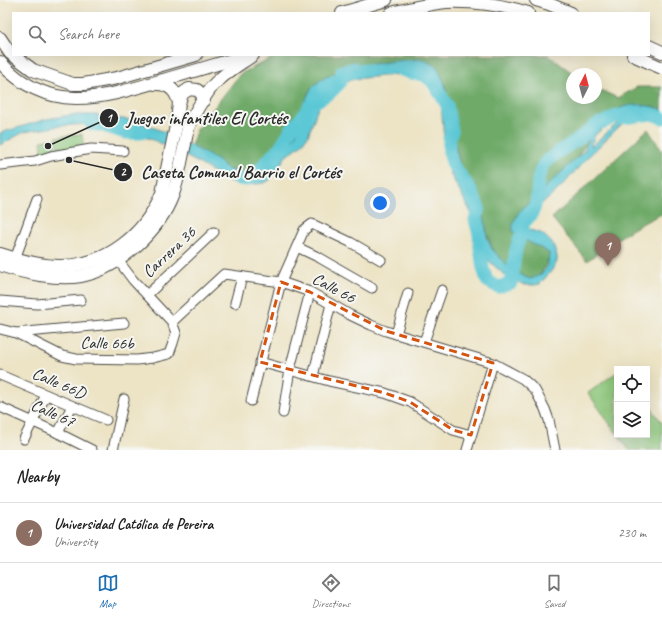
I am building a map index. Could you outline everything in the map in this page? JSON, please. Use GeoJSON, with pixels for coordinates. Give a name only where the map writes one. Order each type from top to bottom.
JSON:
{"type":"FeatureCollection","features":[{"type":"Feature","properties":{"kind":"main road"},"geometry":{"type":"LineString","coordinates":[[345,12],[386,0]]}},
{"type":"Feature","properties":{"kind":"main road"},"geometry":{"type":"LineString","coordinates":[[536,0],[569,12]]}},
{"type":"Feature","properties":{"kind":"main road"},"geometry":{"type":"LineString","coordinates":[[396,12],[444,2],[468,2],[500,6],[524,12]]}},
{"type":"Feature","properties":{"kind":"main road"},"geometry":{"type":"LineString","coordinates":[[0,38],[12,54]]}},
{"type":"Feature","properties":{"kind":"main road"},"geometry":{"type":"LineString","coordinates":[[650,46],[662,52]]}},
{"type":"Feature","properties":{"kind":"main road"},"geometry":{"type":"LineString","coordinates":[[14,56],[33,70],[73,84],[84,84],[117,78],[193,56]]}},
{"type":"Feature","properties":{"kind":"main road"},"geometry":{"type":"LineString","coordinates":[[0,62],[23,82],[47,93],[85,99],[119,93],[245,56]]}},
{"type":"Feature","properties":{"kind":"main road"},"geometry":{"type":"LineString","coordinates":[[183,123],[204,100],[211,88],[219,80],[252,56]]}},
{"type":"Feature","properties":{"kind":"main road"},"geometry":{"type":"LineString","coordinates":[[635,56],[662,68]]}},
{"type":"Feature","properties":{"kind":"main road"},"geometry":{"type":"LineString","coordinates":[[0,265],[40,275],[79,276],[92,273],[114,256],[144,225],[162,193],[171,181],[183,123],[179,103],[176,95],[170,87],[151,84]]}},
{"type":"Feature","properties":{"kind":"main road"},"geometry":{"type":"LineString","coordinates":[[179,103],[182,94],[189,89],[200,92],[204,100]]}},
{"type":"Feature","properties":{"kind":"main road"},"geometry":{"type":"LineString","coordinates":[[0,254],[15,259],[60,266],[78,265],[114,256]]}},
{"type":"Feature","properties":{"kind":"street"},"geometry":{"type":"LineString","coordinates":[[0,165],[35,161],[51,156],[91,149],[122,151]]}},
{"type":"Feature","properties":{"kind":"street"},"geometry":{"type":"LineString","coordinates":[[15,259],[37,199]]}},
{"type":"Feature","properties":{"kind":"street"},"geometry":{"type":"LineString","coordinates":[[251,401],[282,282],[304,230],[312,224],[350,242],[381,260]]}},
{"type":"Feature","properties":{"kind":"street","name":"Carrera 36"},"geometry":{"type":"LineString","coordinates":[[147,295],[214,232]]}},
{"type":"Feature","properties":{"kind":"street"},"geometry":{"type":"LineString","coordinates":[[297,247],[320,258],[372,288]]}},
{"type":"Feature","properties":{"kind":"street"},"geometry":{"type":"LineString","coordinates":[[114,256],[172,322]]}},
{"type":"Feature","properties":{"kind":"street","name":"Calle 66"},"geometry":{"type":"LineString","coordinates":[[172,322],[224,274],[282,282],[310,292],[356,318],[396,334],[493,363],[523,379],[535,390],[549,420],[555,450]]}},
{"type":"Feature","properties":{"kind":"street"},"geometry":{"type":"LineString","coordinates":[[235,303],[242,277]]}},
{"type":"Feature","properties":{"kind":"street"},"geometry":{"type":"LineString","coordinates":[[424,342],[442,290]]}},
{"type":"Feature","properties":{"kind":"street"},"geometry":{"type":"LineString","coordinates":[[283,413],[290,369],[310,292]]}},
{"type":"Feature","properties":{"kind":"street"},"geometry":{"type":"LineString","coordinates":[[396,334],[408,293]]}},
{"type":"Feature","properties":{"kind":"street"},"geometry":{"type":"LineString","coordinates":[[0,300],[37,304],[81,300]]}},
{"type":"Feature","properties":{"kind":"street"},"geometry":{"type":"LineString","coordinates":[[313,376],[331,304]]}},
{"type":"Feature","properties":{"kind":"street","name":"Calle 66b"},"geometry":{"type":"LineString","coordinates":[[16,333],[62,356],[76,359],[138,360],[169,354],[176,333],[172,322]]}},
{"type":"Feature","properties":{"kind":"street"},"geometry":{"type":"LineString","coordinates":[[0,329],[16,333],[124,323]]}},
{"type":"Feature","properties":{"kind":"street"},"geometry":{"type":"LineString","coordinates":[[260,362],[385,393],[403,399],[453,430],[472,435]]}},
{"type":"Feature","properties":{"kind":"street"},"geometry":{"type":"LineString","coordinates":[[467,450],[493,363]]}},
{"type":"Feature","properties":{"kind":"street","name":"Calle 66D"},"geometry":{"type":"LineString","coordinates":[[0,375],[106,420]]}},
{"type":"Feature","properties":{"kind":"street"},"geometry":{"type":"LineString","coordinates":[[24,439],[46,395]]}},
{"type":"Feature","properties":{"kind":"street"},"geometry":{"type":"LineString","coordinates":[[113,450],[124,399]]}},
{"type":"Feature","properties":{"kind":"street"},"geometry":{"type":"LineString","coordinates":[[58,433],[72,406]]}},
{"type":"Feature","properties":{"kind":"street","name":"Calle 67"},"geometry":{"type":"LineString","coordinates":[[0,408],[58,433],[92,450]]}},
{"type":"Feature","properties":{"kind":"highlighted area"},"geometry":{"type":"Polygon","coordinates":[[[281,282],[310,292],[386,331],[493,363],[471,435],[453,430],[410,402],[385,393],[260,362],[281,282]]]}},
{"type":"Feature","properties":{"kind":"green space"},"geometry":{"type":"Polygon","coordinates":[[[276,56],[549,56],[566,68],[566,104],[602,104],[602,91],[618,98],[637,87],[662,87],[662,124],[647,106],[618,115],[587,142],[576,159],[525,207],[514,223],[533,243],[549,253],[548,260],[540,276],[530,279],[521,276],[507,265],[496,261],[479,208],[464,181],[452,131],[445,84],[423,59],[311,89],[296,136],[265,174],[229,170],[191,146],[196,131],[240,74],[276,56]]]}},
{"type":"Feature","properties":{"kind":"green space"},"geometry":{"type":"Polygon","coordinates":[[[648,129],[662,151],[662,214],[632,229],[587,261],[552,218],[648,129]]]}},
{"type":"Feature","properties":{"kind":"green space"},"geometry":{"type":"Polygon","coordinates":[[[82,134],[84,148],[58,151],[56,137],[82,134]]]}},
{"type":"Feature","properties":{"kind":"green space"},"geometry":{"type":"Polygon","coordinates":[[[54,139],[55,151],[42,153],[41,141],[54,139]]]}},
{"type":"Feature","properties":{"kind":"green space"},"geometry":{"type":"Polygon","coordinates":[[[614,374],[614,430],[588,393],[614,374]]]}},
{"type":"Feature","properties":{"kind":"green space"},"geometry":{"type":"Polygon","coordinates":[[[650,406],[662,423],[662,450],[629,450],[620,438],[650,438],[650,406]]]}},
{"type":"Feature","properties":{"kind":"water"},"geometry":{"type":"Polygon","coordinates":[[[423,59],[437,67],[445,84],[450,120],[461,176],[475,198],[485,220],[487,237],[492,249],[512,271],[530,279],[539,275],[545,270],[548,263],[549,253],[521,238],[513,231],[513,223],[519,212],[584,151],[599,125],[614,112],[622,107],[632,105],[643,105],[662,109],[662,118],[652,114],[629,117],[588,157],[562,186],[525,218],[523,229],[539,232],[545,236],[553,244],[557,256],[557,262],[540,284],[525,285],[508,278],[490,262],[480,248],[475,220],[450,173],[445,152],[441,103],[432,81],[424,75],[411,73],[354,79],[340,83],[327,90],[321,99],[308,136],[301,145],[286,156],[270,180],[264,183],[248,185],[228,181],[195,161],[151,139],[103,126],[88,124],[59,126],[24,132],[0,145],[0,133],[47,119],[70,115],[96,115],[136,121],[165,132],[215,159],[229,170],[246,174],[265,174],[275,154],[282,146],[293,139],[296,135],[306,99],[312,88],[320,80],[347,69],[380,63],[423,59]],[[618,115],[612,117],[600,126],[591,145],[592,146],[620,121],[622,116],[618,115]]]}},
{"type":"Feature","properties":{"kind":"waterway"},"geometry":{"type":"LineString","coordinates":[[239,179],[247,180],[257,172],[280,147],[309,106],[331,92],[340,83],[342,71],[354,68],[356,70],[369,70]]}},
{"type":"Feature","properties":{"kind":"waterway"},"geometry":{"type":"LineString","coordinates":[[399,69],[424,75],[432,81],[447,105],[452,131],[449,139],[449,152],[453,165],[469,187],[479,208],[475,220],[479,234],[483,268],[487,281],[498,287],[511,283],[516,249],[523,229],[523,223],[530,217],[534,210],[538,179],[544,164],[555,154],[577,140],[599,123],[618,115],[622,118],[652,114],[662,118]]}},
{"type":"Feature","properties":{"kind":"waterway"},"geometry":{"type":"LineString","coordinates":[[91,124],[126,133],[142,133]]}},
{"type":"Feature","properties":{"kind":"place","name":"Juegos infantiles El Cortés"},"geometry":{"type":"Point","coordinates":[48,146]}},
{"type":"Feature","properties":{"kind":"place","name":"Caseta Comunal Barrio el Cortés"},"geometry":{"type":"Point","coordinates":[69,160]}},
{"type":"Feature","properties":{"kind":"place","name":"Universidad Católica de Pereira"},"geometry":{"type":"Point","coordinates":[608,266]}}]}
